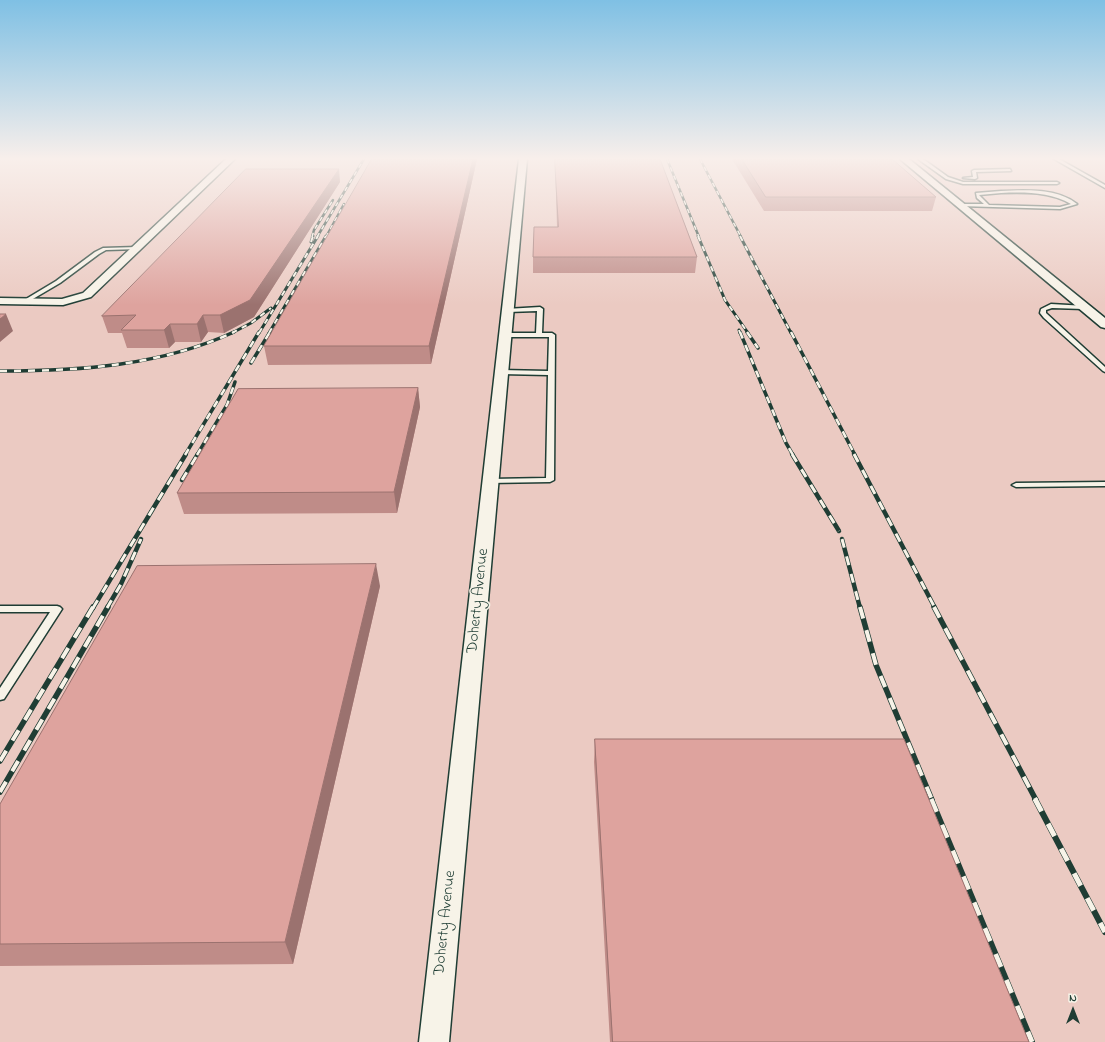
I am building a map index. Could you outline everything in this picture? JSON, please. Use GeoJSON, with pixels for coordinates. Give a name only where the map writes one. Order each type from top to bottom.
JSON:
{"type":"FeatureCollection","features":[{"type":"Feature","properties":{"kind":"street"},"geometry":{"type":"LineString","coordinates":[[0,302],[63,302],[87,295],[180,208]]}},
{"type":"Feature","properties":{"kind":"street","name":"Doherty Avenue"},"geometry":{"type":"LineString","coordinates":[[434,1042],[518,208]]}},
{"type":"Feature","properties":{"kind":"street"},"geometry":{"type":"LineString","coordinates":[[963,208],[1104,323]]}},
{"type":"Feature","properties":{"kind":"lane"},"geometry":{"type":"LineString","coordinates":[[1047,208],[1061,208]]}},
{"type":"Feature","properties":{"kind":"lane"},"geometry":{"type":"LineString","coordinates":[[24,302],[58,282],[97,253],[105,249],[137,248]]}},
{"type":"Feature","properties":{"kind":"lane"},"geometry":{"type":"LineString","coordinates":[[1084,307],[1051,306],[1044,309],[1043,313],[1105,370]]}},
{"type":"Feature","properties":{"kind":"lane"},"geometry":{"type":"LineString","coordinates":[[508,310],[540,309],[539,336]]}},
{"type":"Feature","properties":{"kind":"lane"},"geometry":{"type":"LineString","coordinates":[[491,481],[550,480],[552,336],[505,335]]}},
{"type":"Feature","properties":{"kind":"lane"},"geometry":{"type":"LineString","coordinates":[[502,372],[551,373]]}},
{"type":"Feature","properties":{"kind":"lane"},"geometry":{"type":"LineString","coordinates":[[1016,485],[1105,484]]}},
{"type":"Feature","properties":{"kind":"lane"},"geometry":{"type":"LineString","coordinates":[[0,609],[57,609],[0,696]]}},
{"type":"Feature","properties":{"kind":"shaded area"},"geometry":{"type":"Polygon","coordinates":[[[0,208],[1105,208],[1105,1042],[0,1042],[0,208]]]}},
{"type":"Feature","properties":{"kind":"building"},"geometry":{"type":"Polygon","coordinates":[[[208,208],[313,208],[250,300],[220,315],[203,315],[197,324],[170,324],[164,330],[121,330],[136,315],[102,316],[208,208]]]}},
{"type":"Feature","properties":{"kind":"building"},"geometry":{"type":"Polygon","coordinates":[[[344,208],[462,208],[429,346],[264,346],[344,208]]]}},
{"type":"Feature","properties":{"kind":"building"},"geometry":{"type":"Polygon","coordinates":[[[557,208],[678,208],[697,257],[533,257],[534,227],[558,227],[557,208]]]}},
{"type":"Feature","properties":{"kind":"building"},"geometry":{"type":"Polygon","coordinates":[[[0,314],[6,314],[0,319],[0,314]]]}},
{"type":"Feature","properties":{"kind":"building"},"geometry":{"type":"Polygon","coordinates":[[[418,388],[394,492],[177,493],[238,389],[418,388]]]}},
{"type":"Feature","properties":{"kind":"building"},"geometry":{"type":"Polygon","coordinates":[[[376,564],[285,942],[0,944],[0,804],[137,566],[376,564]]]}},
{"type":"Feature","properties":{"kind":"building"},"geometry":{"type":"Polygon","coordinates":[[[595,739],[904,739],[1029,1042],[613,1042],[595,739]]]}},
{"type":"Feature","properties":{"kind":"railway"},"geometry":{"type":"LineString","coordinates":[[312,237],[314,230],[328,208]]}},
{"type":"Feature","properties":{"kind":"railway"},"geometry":{"type":"LineString","coordinates":[[317,237],[335,208]]}},
{"type":"Feature","properties":{"kind":"railway"},"geometry":{"type":"LineString","coordinates":[[326,237],[342,208]]}},
{"type":"Feature","properties":{"kind":"railway"},"geometry":{"type":"LineString","coordinates":[[687,208],[699,237]]}},
{"type":"Feature","properties":{"kind":"railway"},"geometry":{"type":"LineString","coordinates":[[726,208],[741,237]]}},
{"type":"Feature","properties":{"kind":"railway"},"geometry":{"type":"LineString","coordinates":[[311,242],[313,236]]}},
{"type":"Feature","properties":{"kind":"railway"},"geometry":{"type":"LineString","coordinates":[[259,333],[318,236]]}},
{"type":"Feature","properties":{"kind":"railway"},"geometry":{"type":"LineString","coordinates":[[269,333],[326,236]]}},
{"type":"Feature","properties":{"kind":"railway"},"geometry":{"type":"LineString","coordinates":[[698,236],[725,300],[748,333]]}},
{"type":"Feature","properties":{"kind":"railway"},"geometry":{"type":"LineString","coordinates":[[740,236],[791,333]]}},
{"type":"Feature","properties":{"kind":"railway"},"geometry":{"type":"LineString","coordinates":[[234,332],[251,323],[271,308]]}},
{"type":"Feature","properties":{"kind":"railway"},"geometry":{"type":"LineString","coordinates":[[0,371],[60,370],[119,364],[177,352],[234,332]]}},
{"type":"Feature","properties":{"kind":"railway"},"geometry":{"type":"LineString","coordinates":[[185,455],[259,332]]}},
{"type":"Feature","properties":{"kind":"railway"},"geometry":{"type":"LineString","coordinates":[[251,363],[270,332]]}},
{"type":"Feature","properties":{"kind":"railway"},"geometry":{"type":"LineString","coordinates":[[740,332],[786,443],[793,455]]}},
{"type":"Feature","properties":{"kind":"railway"},"geometry":{"type":"LineString","coordinates":[[747,332],[758,348]]}},
{"type":"Feature","properties":{"kind":"railway"},"geometry":{"type":"LineString","coordinates":[[791,332],[855,455]]}},
{"type":"Feature","properties":{"kind":"railway"},"geometry":{"type":"LineString","coordinates":[[197,455],[227,405],[235,382]]}},
{"type":"Feature","properties":{"kind":"railway"},"geometry":{"type":"LineString","coordinates":[[93,608],[186,454]]}},
{"type":"Feature","properties":{"kind":"railway"},"geometry":{"type":"LineString","coordinates":[[182,480],[198,454]]}},
{"type":"Feature","properties":{"kind":"railway"},"geometry":{"type":"LineString","coordinates":[[792,454],[839,531]]}},
{"type":"Feature","properties":{"kind":"railway"},"geometry":{"type":"LineString","coordinates":[[854,454],[935,608]]}},
{"type":"Feature","properties":{"kind":"railway"},"geometry":{"type":"LineString","coordinates":[[107,608],[121,584],[141,539]]}},
{"type":"Feature","properties":{"kind":"railway"},"geometry":{"type":"LineString","coordinates":[[842,539],[860,608]]}},
{"type":"Feature","properties":{"kind":"railway"},"geometry":{"type":"LineString","coordinates":[[0,761],[93,607]]}},
{"type":"Feature","properties":{"kind":"railway"},"geometry":{"type":"LineString","coordinates":[[0,792],[108,607]]}},
{"type":"Feature","properties":{"kind":"railway"},"geometry":{"type":"LineString","coordinates":[[860,607],[876,665],[932,800]]}},
{"type":"Feature","properties":{"kind":"railway"},"geometry":{"type":"LineString","coordinates":[[934,607],[1036,800]]}},
{"type":"Feature","properties":{"kind":"railway"},"geometry":{"type":"LineString","coordinates":[[931,799],[1032,1042]]}},
{"type":"Feature","properties":{"kind":"railway"},"geometry":{"type":"LineString","coordinates":[[1035,799],[1105,932]]}}]}
